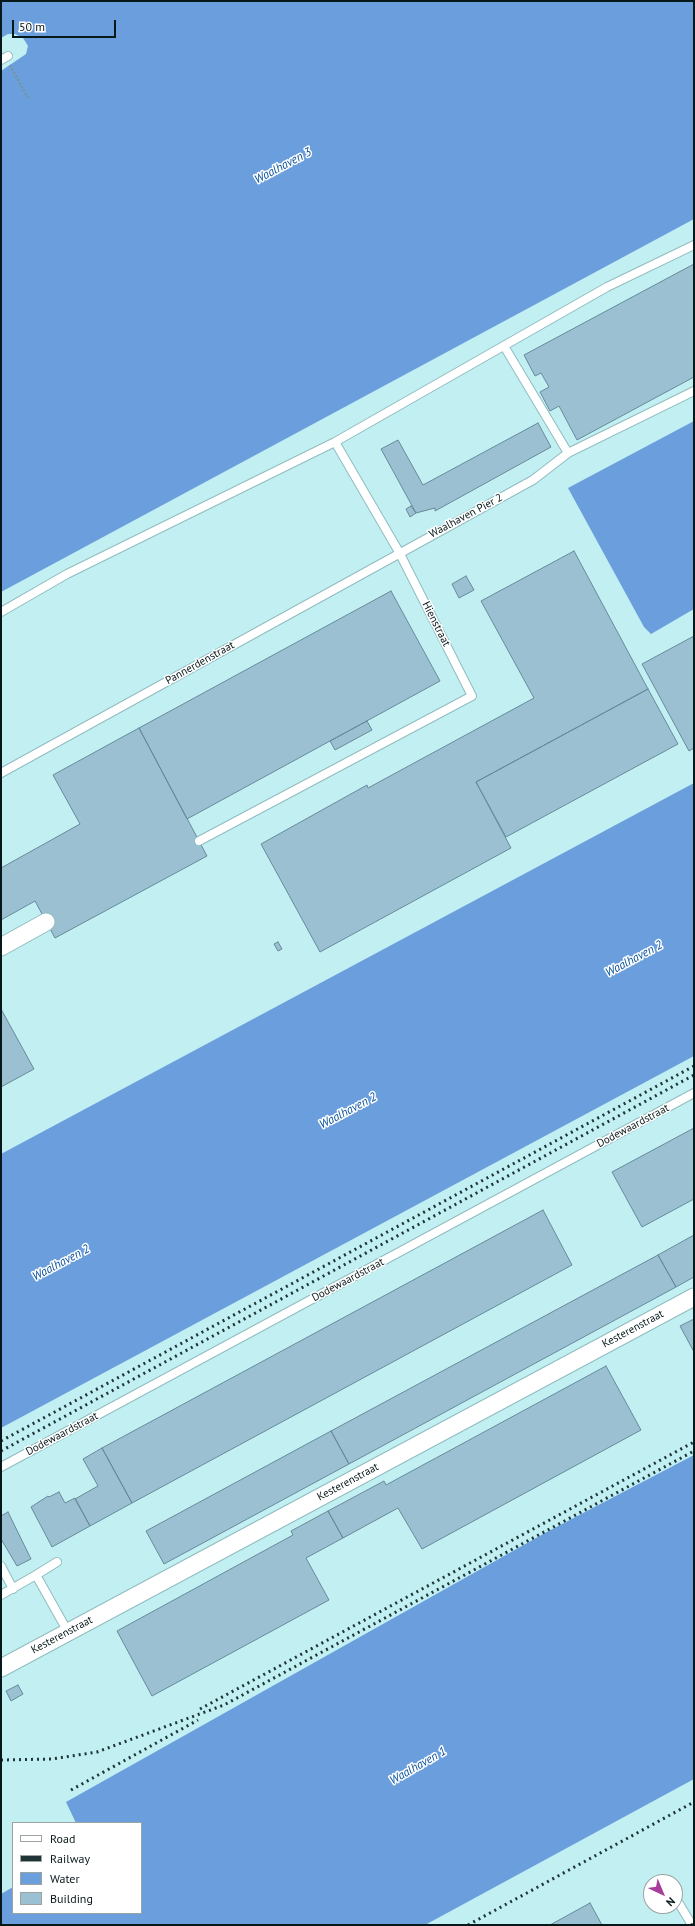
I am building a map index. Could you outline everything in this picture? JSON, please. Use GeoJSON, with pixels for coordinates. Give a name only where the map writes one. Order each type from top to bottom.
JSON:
{"type":"FeatureCollection","features":[{"type":"Feature","properties":{"kind":"street"},"geometry":{"type":"LineString","coordinates":[[1,947],[46,922]]}},
{"type":"Feature","properties":{"kind":"street","name":"Kesterenstraat"},"geometry":{"type":"LineString","coordinates":[[1,1668],[694,1297]]}},
{"type":"Feature","properties":{"kind":"lane"},"geometry":{"type":"LineString","coordinates":[[1,612],[67,574],[335,442],[607,287],[694,245]]}},
{"type":"Feature","properties":{"kind":"lane"},"geometry":{"type":"LineString","coordinates":[[504,346],[568,453]]}},
{"type":"Feature","properties":{"kind":"lane","name":"Waalhaven Pier 2"},"geometry":{"type":"LineString","coordinates":[[399,552],[533,480],[568,453],[694,391]]}},
{"type":"Feature","properties":{"kind":"lane","name":"Hienstraat"},"geometry":{"type":"LineString","coordinates":[[199,841],[472,696],[399,552],[335,442]]}},
{"type":"Feature","properties":{"kind":"lane","name":"Pannerdenstraat"},"geometry":{"type":"LineString","coordinates":[[1,773],[399,552]]}},
{"type":"Feature","properties":{"kind":"lane","name":"Dodewaardstraat"},"geometry":{"type":"LineString","coordinates":[[1,1467],[694,1093]]}},
{"type":"Feature","properties":{"kind":"lane"},"geometry":{"type":"LineString","coordinates":[[1,1595],[57,1562]]}},
{"type":"Feature","properties":{"kind":"lane"},"geometry":{"type":"LineString","coordinates":[[3,1570],[13,1589]]}},
{"type":"Feature","properties":{"kind":"lane"},"geometry":{"type":"LineString","coordinates":[[36,1575],[68,1632]]}},
{"type":"Feature","properties":{"kind":"lane"},"geometry":{"type":"LineString","coordinates":[[683,1910],[692,1925]]}},
{"type":"Feature","properties":{"kind":"path"},"geometry":{"type":"LineString","coordinates":[[10,65],[28,98]]}},
{"type":"Feature","properties":{"kind":"water","name":"Waalhaven 3"},"geometry":{"type":"Polygon","coordinates":[[[1,1],[694,1],[694,219],[1,592],[1,71],[26,54],[28,46],[23,38],[15,34],[8,34],[1,38],[1,1]]]}},
{"type":"Feature","properties":{"kind":"water"},"geometry":{"type":"Polygon","coordinates":[[[694,421],[694,609],[651,634],[644,627],[568,488],[694,421]]]}},
{"type":"Feature","properties":{"kind":"water","name":"Waalhaven 2"},"geometry":{"type":"Polygon","coordinates":[[[694,783],[694,1056],[1,1428],[1,1154],[694,783]]]}},
{"type":"Feature","properties":{"kind":"water","name":"Waalhaven 1"},"geometry":{"type":"Polygon","coordinates":[[[694,1455],[694,1779],[425,1925],[1,1925],[1,1894],[12,1888],[12,1914],[142,1914],[142,1822],[76,1822],[66,1802],[545,1533],[694,1455]]]}},
{"type":"Feature","properties":{"kind":"building"},"geometry":{"type":"Polygon","coordinates":[[[694,264],[694,377],[577,440],[559,406],[550,411],[540,392],[549,387],[541,373],[535,376],[524,355],[694,264]]]}},
{"type":"Feature","properties":{"kind":"building"},"geometry":{"type":"Polygon","coordinates":[[[538,423],[551,447],[435,511],[435,508],[416,513],[381,449],[398,440],[423,485],[538,423]]]}},
{"type":"Feature","properties":{"kind":"building"},"geometry":{"type":"Polygon","coordinates":[[[411,506],[416,513],[410,517],[406,509],[411,506]]]}},
{"type":"Feature","properties":{"kind":"building"},"geometry":{"type":"Polygon","coordinates":[[[574,551],[648,689],[476,782],[511,848],[320,952],[261,844],[367,785],[368,788],[534,698],[481,601],[574,551]]]}},
{"type":"Feature","properties":{"kind":"building"},"geometry":{"type":"Polygon","coordinates":[[[466,576],[474,590],[459,598],[452,584],[466,576]]]}},
{"type":"Feature","properties":{"kind":"building"},"geometry":{"type":"Polygon","coordinates":[[[391,591],[440,681],[187,819],[139,728],[391,591]]]}},
{"type":"Feature","properties":{"kind":"building"},"geometry":{"type":"Polygon","coordinates":[[[694,636],[694,748],[689,751],[642,664],[694,636]]]}},
{"type":"Feature","properties":{"kind":"building"},"geometry":{"type":"Polygon","coordinates":[[[648,689],[678,744],[506,837],[476,782],[648,689]]]}},
{"type":"Feature","properties":{"kind":"building"},"geometry":{"type":"Polygon","coordinates":[[[367,721],[372,730],[335,750],[330,741],[367,721]]]}},
{"type":"Feature","properties":{"kind":"building"},"geometry":{"type":"Polygon","coordinates":[[[139,728],[207,856],[55,938],[35,901],[1,920],[1,868],[80,824],[53,775],[139,728]]]}},
{"type":"Feature","properties":{"kind":"building"},"geometry":{"type":"Polygon","coordinates":[[[278,942],[282,949],[278,951],[274,944],[278,942]]]}},
{"type":"Feature","properties":{"kind":"building"},"geometry":{"type":"Polygon","coordinates":[[[1,1009],[34,1069],[1,1087],[1,1009]]]}},
{"type":"Feature","properties":{"kind":"building"},"geometry":{"type":"Polygon","coordinates":[[[694,1128],[694,1199],[642,1227],[612,1172],[694,1128]]]}},
{"type":"Feature","properties":{"kind":"building"},"geometry":{"type":"Polygon","coordinates":[[[543,1210],[572,1265],[132,1503],[102,1448],[543,1210]]]}},
{"type":"Feature","properties":{"kind":"building"},"geometry":{"type":"Polygon","coordinates":[[[694,1235],[694,1277],[676,1287],[658,1255],[694,1235]]]}},
{"type":"Feature","properties":{"kind":"building"},"geometry":{"type":"Polygon","coordinates":[[[658,1255],[676,1287],[349,1464],[331,1431],[658,1255]]]}},
{"type":"Feature","properties":{"kind":"building"},"geometry":{"type":"Polygon","coordinates":[[[694,1319],[694,1352],[680,1326],[694,1319]]]}},
{"type":"Feature","properties":{"kind":"building"},"geometry":{"type":"Polygon","coordinates":[[[606,1366],[641,1430],[422,1549],[398,1508],[343,1538],[328,1511],[384,1481],[386,1485],[606,1366]]]}},
{"type":"Feature","properties":{"kind":"building"},"geometry":{"type":"Polygon","coordinates":[[[331,1431],[349,1464],[164,1564],[146,1531],[331,1431]]]}},
{"type":"Feature","properties":{"kind":"building"},"geometry":{"type":"Polygon","coordinates":[[[102,1448],[132,1503],[90,1526],[75,1499],[98,1486],[83,1459],[102,1448]]]}},
{"type":"Feature","properties":{"kind":"building"},"geometry":{"type":"Polygon","coordinates":[[[59,1492],[65,1503],[75,1498],[90,1526],[52,1547],[31,1507],[48,1496],[49,1497],[59,1492]]]}},
{"type":"Feature","properties":{"kind":"building"},"geometry":{"type":"Polygon","coordinates":[[[328,1511],[343,1538],[306,1558],[329,1600],[152,1696],[117,1631],[293,1535],[291,1531],[328,1511]]]}},
{"type":"Feature","properties":{"kind":"building"},"geometry":{"type":"Polygon","coordinates":[[[8,1512],[31,1559],[17,1566],[1,1539],[1,1516],[8,1512]]]}},
{"type":"Feature","properties":{"kind":"building"},"geometry":{"type":"Polygon","coordinates":[[[18,1685],[23,1694],[11,1701],[6,1691],[18,1685]]]}},
{"type":"Feature","properties":{"kind":"building"},"geometry":{"type":"Polygon","coordinates":[[[590,1903],[602,1925],[550,1925],[590,1903]]]}},
{"type":"Feature","properties":{"kind":"railway"},"geometry":{"type":"LineString","coordinates":[[1,1441],[694,1066]]}},
{"type":"Feature","properties":{"kind":"railway"},"geometry":{"type":"LineString","coordinates":[[1,1451],[694,1075]]}},
{"type":"Feature","properties":{"kind":"railway"},"geometry":{"type":"LineString","coordinates":[[200,1709],[694,1442]]}},
{"type":"Feature","properties":{"kind":"railway"},"geometry":{"type":"LineString","coordinates":[[1,1760],[52,1759],[97,1752],[224,1705],[694,1451]]}},
{"type":"Feature","properties":{"kind":"railway"},"geometry":{"type":"LineString","coordinates":[[71,1790],[198,1720]]}},
{"type":"Feature","properties":{"kind":"railway"},"geometry":{"type":"LineString","coordinates":[[468,1925],[694,1802]]}}]}
